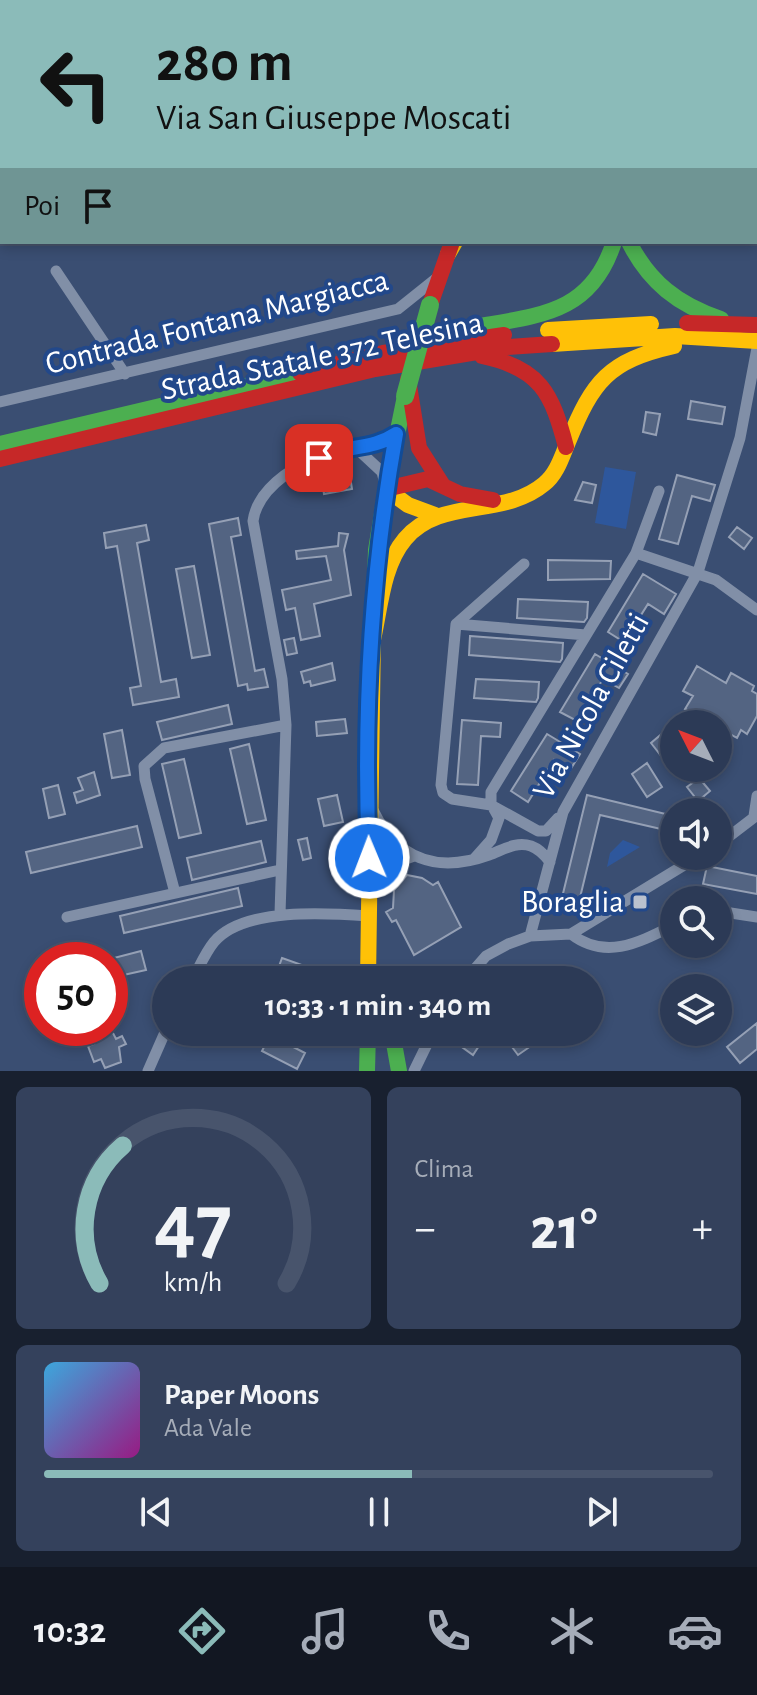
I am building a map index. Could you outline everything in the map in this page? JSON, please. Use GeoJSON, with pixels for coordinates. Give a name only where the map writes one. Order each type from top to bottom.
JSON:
{"type":"FeatureCollection","features":[{"type":"Feature","properties":{"kind":"main road"},"geometry":{"type":"LineString","coordinates":[[566,447],[556,404],[535,376],[518,364],[462,347],[476,327],[559,311],[594,285],[605,270],[613,244]]}},
{"type":"Feature","properties":{"kind":"main road"},"geometry":{"type":"LineString","coordinates":[[630,244],[639,264],[659,289],[711,316],[736,323]]}},
{"type":"Feature","properties":{"kind":"main road"},"geometry":{"type":"LineString","coordinates":[[368,966],[369,801],[376,550],[406,387],[451,246]]}},
{"type":"Feature","properties":{"kind":"main road","name":"Strada Statale 372 Telesina"},"geometry":{"type":"LineString","coordinates":[[0,459],[462,347],[584,326],[757,325]]}},
{"type":"Feature","properties":{"kind":"main road"},"geometry":{"type":"LineString","coordinates":[[372,644],[392,560],[417,526],[435,515],[490,508],[544,485],[556,471],[584,397],[600,377],[626,358],[704,336]]}},
{"type":"Feature","properties":{"kind":"main road","name":"Strada Statale 372 Telesina"},"geometry":{"type":"LineString","coordinates":[[0,444],[383,353],[563,341],[704,336],[757,341]]}},
{"type":"Feature","properties":{"kind":"main road"},"geometry":{"type":"LineString","coordinates":[[406,387],[416,445],[426,467],[442,484]]}},
{"type":"Feature","properties":{"kind":"main road"},"geometry":{"type":"LineString","coordinates":[[386,489],[419,478],[442,484],[460,494],[505,502]]}},
{"type":"Feature","properties":{"kind":"main road"},"geometry":{"type":"LineString","coordinates":[[386,489],[408,505],[435,515]]}},
{"type":"Feature","properties":{"kind":"main road"},"geometry":{"type":"LineString","coordinates":[[369,945],[375,966]]}},
{"type":"Feature","properties":{"kind":"main road"},"geometry":{"type":"LineString","coordinates":[[367,1071],[368,1046]]}},
{"type":"Feature","properties":{"kind":"main road"},"geometry":{"type":"LineString","coordinates":[[395,1046],[399,1071]]}},
{"type":"Feature","properties":{"kind":"street"},"geometry":{"type":"LineString","coordinates":[[56,271],[125,374]]}},
{"type":"Feature","properties":{"kind":"street","name":"Contrada Fontana Margiacca"},"geometry":{"type":"LineString","coordinates":[[0,402],[398,309],[439,277]]}},
{"type":"Feature","properties":{"kind":"street","name":"Via Nicola Ciletti"},"geometry":{"type":"LineString","coordinates":[[530,936],[563,812],[698,572],[740,438],[757,348]]}},
{"type":"Feature","properties":{"kind":"street"},"geometry":{"type":"LineString","coordinates":[[280,914],[286,725],[282,679],[253,521],[255,504],[275,483],[333,450],[353,445],[371,447],[396,434]]}},
{"type":"Feature","properties":{"kind":"street"},"geometry":{"type":"LineString","coordinates":[[353,445],[382,472],[386,489]]}},
{"type":"Feature","properties":{"kind":"street"},"geometry":{"type":"LineString","coordinates":[[474,859],[498,828],[499,818],[491,805],[491,792],[636,553],[659,491]]}},
{"type":"Feature","properties":{"kind":"street"},"geometry":{"type":"LineString","coordinates":[[636,553],[716,580],[757,610]]}},
{"type":"Feature","properties":{"kind":"street"},"geometry":{"type":"LineString","coordinates":[[524,564],[456,624],[441,785],[443,793],[452,799],[491,805],[538,831],[552,827],[563,812]]}},
{"type":"Feature","properties":{"kind":"street"},"geometry":{"type":"LineString","coordinates":[[456,624],[586,635]]}},
{"type":"Feature","properties":{"kind":"street"},"geometry":{"type":"LineString","coordinates":[[175,893],[144,766],[164,748],[286,725]]}},
{"type":"Feature","properties":{"kind":"street"},"geometry":{"type":"LineString","coordinates":[[732,834],[755,815],[757,796]]}},
{"type":"Feature","properties":{"kind":"street"},"geometry":{"type":"LineString","coordinates":[[369,801],[396,845],[434,863],[474,859],[521,845],[536,849],[548,868]]}},
{"type":"Feature","properties":{"kind":"street"},"geometry":{"type":"LineString","coordinates":[[370,886],[389,865],[414,855]]}},
{"type":"Feature","properties":{"kind":"street"},"geometry":{"type":"LineString","coordinates":[[67,917],[280,870]]}},
{"type":"Feature","properties":{"kind":"street"},"geometry":{"type":"LineString","coordinates":[[477,966],[486,956],[530,936],[571,934],[676,870]]}},
{"type":"Feature","properties":{"kind":"street"},"geometry":{"type":"LineString","coordinates":[[732,913],[757,917]]}},
{"type":"Feature","properties":{"kind":"street"},"geometry":{"type":"LineString","coordinates":[[200,966],[215,940],[243,926],[280,914],[369,916]]}},
{"type":"Feature","properties":{"kind":"street"},"geometry":{"type":"LineString","coordinates":[[571,934],[583,943],[625,948],[660,932]]}},
{"type":"Feature","properties":{"kind":"street"},"geometry":{"type":"LineString","coordinates":[[148,1071],[159,1046]]}},
{"type":"Feature","properties":{"kind":"street"},"geometry":{"type":"LineString","coordinates":[[414,1071],[426,1046]]}},
{"type":"Feature","properties":{"kind":"shaded area"},"geometry":{"type":"Polygon","coordinates":[[[605,467],[636,472],[626,529],[595,523],[605,467]]]}},
{"type":"Feature","properties":{"kind":"shaded area"},"geometry":{"type":"Polygon","coordinates":[[[623,840],[640,847],[607,867],[610,853],[623,840]]]}},
{"type":"Feature","properties":{"kind":"building"},"geometry":{"type":"Polygon","coordinates":[[[691,401],[725,407],[722,424],[688,419],[691,401]]]}},
{"type":"Feature","properties":{"kind":"building"},"geometry":{"type":"Polygon","coordinates":[[[646,412],[660,414],[656,435],[643,432],[646,412]]]}},
{"type":"Feature","properties":{"kind":"building"},"geometry":{"type":"Polygon","coordinates":[[[347,457],[352,489],[324,494],[322,482],[334,480],[331,461],[347,457]]]}},
{"type":"Feature","properties":{"kind":"building"},"geometry":{"type":"Polygon","coordinates":[[[677,475],[715,485],[710,501],[692,496],[678,544],[659,539],[677,475]]]}},
{"type":"Feature","properties":{"kind":"building"},"geometry":{"type":"Polygon","coordinates":[[[583,482],[596,485],[592,503],[575,500],[583,482]]]}},
{"type":"Feature","properties":{"kind":"building"},"geometry":{"type":"Polygon","coordinates":[[[238,518],[241,535],[231,537],[255,671],[264,669],[268,687],[248,690],[247,684],[238,686],[209,524],[238,518]]]}},
{"type":"Feature","properties":{"kind":"building"},"geometry":{"type":"Polygon","coordinates":[[[146,525],[149,540],[137,543],[161,682],[176,679],[179,697],[133,705],[130,688],[141,686],[117,546],[106,548],[104,533],[146,525]]]}},
{"type":"Feature","properties":{"kind":"building"},"geometry":{"type":"Polygon","coordinates":[[[737,527],[752,538],[744,549],[729,537],[737,527]]]}},
{"type":"Feature","properties":{"kind":"building"},"geometry":{"type":"Polygon","coordinates":[[[339,533],[348,534],[344,550],[351,595],[314,604],[320,636],[301,640],[295,608],[286,610],[282,590],[331,580],[326,556],[297,559],[296,551],[338,546],[339,533]]]}},
{"type":"Feature","properties":{"kind":"building"},"geometry":{"type":"Polygon","coordinates":[[[548,560],[611,561],[610,579],[548,580],[548,560]]]}},
{"type":"Feature","properties":{"kind":"building"},"geometry":{"type":"Polygon","coordinates":[[[194,566],[210,655],[192,658],[176,569],[194,566]]]}},
{"type":"Feature","properties":{"kind":"building"},"geometry":{"type":"Polygon","coordinates":[[[643,574],[676,594],[664,614],[648,604],[624,642],[608,632],[643,574]]]}},
{"type":"Feature","properties":{"kind":"building"},"geometry":{"type":"Polygon","coordinates":[[[518,599],[588,602],[587,618],[584,622],[517,618],[518,599]]]}},
{"type":"Feature","properties":{"kind":"building"},"geometry":{"type":"Polygon","coordinates":[[[470,636],[563,643],[562,659],[560,662],[469,655],[470,636]]]}},
{"type":"Feature","properties":{"kind":"building"},"geometry":{"type":"Polygon","coordinates":[[[294,638],[297,653],[287,655],[284,640],[294,638]]]}},
{"type":"Feature","properties":{"kind":"building"},"geometry":{"type":"Polygon","coordinates":[[[595,654],[628,674],[619,688],[603,679],[577,721],[560,712],[595,654]]]}},
{"type":"Feature","properties":{"kind":"building"},"geometry":{"type":"Polygon","coordinates":[[[332,663],[335,680],[311,686],[310,681],[304,683],[301,672],[332,663]]]}},
{"type":"Feature","properties":{"kind":"building"},"geometry":{"type":"Polygon","coordinates":[[[697,666],[726,683],[731,673],[754,686],[752,691],[757,694],[757,716],[747,734],[741,730],[737,738],[732,735],[732,710],[687,710],[685,709],[693,696],[683,691],[697,666]]]}},
{"type":"Feature","properties":{"kind":"building"},"geometry":{"type":"Polygon","coordinates":[[[476,679],[539,682],[538,698],[536,702],[474,698],[476,679]]]}},
{"type":"Feature","properties":{"kind":"building"},"geometry":{"type":"Polygon","coordinates":[[[228,705],[232,724],[162,740],[157,722],[228,705]]]}},
{"type":"Feature","properties":{"kind":"building"},"geometry":{"type":"Polygon","coordinates":[[[345,719],[347,733],[317,736],[316,722],[345,719]]]}},
{"type":"Feature","properties":{"kind":"building"},"geometry":{"type":"Polygon","coordinates":[[[462,720],[501,723],[500,737],[481,736],[478,785],[457,784],[462,720]]]}},
{"type":"Feature","properties":{"kind":"building"},"geometry":{"type":"Polygon","coordinates":[[[122,730],[130,775],[112,778],[104,734],[122,730]]]}},
{"type":"Feature","properties":{"kind":"building"},"geometry":{"type":"Polygon","coordinates":[[[547,734],[580,754],[570,770],[554,760],[528,802],[511,791],[547,734]]]}},
{"type":"Feature","properties":{"kind":"building"},"geometry":{"type":"Polygon","coordinates":[[[660,735],[660,754],[651,743],[660,735]]]}},
{"type":"Feature","properties":{"kind":"building"},"geometry":{"type":"Polygon","coordinates":[[[249,744],[266,820],[247,824],[230,749],[249,744]]]}},
{"type":"Feature","properties":{"kind":"building"},"geometry":{"type":"Polygon","coordinates":[[[184,759],[201,833],[179,838],[162,764],[184,759]]]}},
{"type":"Feature","properties":{"kind":"building"},"geometry":{"type":"Polygon","coordinates":[[[647,763],[662,787],[647,797],[632,774],[647,763]]]}},
{"type":"Feature","properties":{"kind":"building"},"geometry":{"type":"Polygon","coordinates":[[[94,772],[100,795],[77,803],[74,793],[83,790],[78,778],[94,772]]]}},
{"type":"Feature","properties":{"kind":"building"},"geometry":{"type":"Polygon","coordinates":[[[694,782],[702,782],[710,791],[702,798],[696,798],[687,787],[694,782]]]}},
{"type":"Feature","properties":{"kind":"building"},"geometry":{"type":"Polygon","coordinates":[[[58,785],[65,814],[49,818],[43,789],[58,785]]]}},
{"type":"Feature","properties":{"kind":"building"},"geometry":{"type":"Polygon","coordinates":[[[337,795],[343,822],[324,826],[318,799],[337,795]]]}},
{"type":"Feature","properties":{"kind":"building"},"geometry":{"type":"Polygon","coordinates":[[[587,795],[660,813],[660,829],[600,815],[576,914],[559,910],[587,795]]]}},
{"type":"Feature","properties":{"kind":"building"},"geometry":{"type":"Polygon","coordinates":[[[137,826],[142,847],[31,873],[26,852],[137,826]]]}},
{"type":"Feature","properties":{"kind":"building"},"geometry":{"type":"Polygon","coordinates":[[[307,838],[311,858],[303,860],[298,840],[307,838]]]}},
{"type":"Feature","properties":{"kind":"building"},"geometry":{"type":"Polygon","coordinates":[[[261,841],[266,862],[192,880],[187,858],[261,841]]]}},
{"type":"Feature","properties":{"kind":"building"},"geometry":{"type":"Polygon","coordinates":[[[706,870],[727,870],[757,876],[757,894],[732,889],[732,886],[703,884],[706,870]]]}},
{"type":"Feature","properties":{"kind":"building"},"geometry":{"type":"Polygon","coordinates":[[[407,875],[422,878],[433,885],[438,882],[461,927],[414,955],[396,920],[392,922],[386,912],[393,908],[394,890],[407,875]]]}},
{"type":"Feature","properties":{"kind":"building"},"geometry":{"type":"Polygon","coordinates":[[[238,888],[242,906],[124,933],[120,916],[238,888]]]}},
{"type":"Feature","properties":{"kind":"building"},"geometry":{"type":"Polygon","coordinates":[[[141,951],[146,970],[128,974],[128,954],[141,951]]]}},
{"type":"Feature","properties":{"kind":"building"},"geometry":{"type":"Polygon","coordinates":[[[282,958],[302,965],[302,966],[279,966],[282,958]]]}},
{"type":"Feature","properties":{"kind":"building"},"geometry":{"type":"Polygon","coordinates":[[[757,1023],[757,1049],[740,1063],[727,1047],[757,1023]]]}},
{"type":"Feature","properties":{"kind":"building"},"geometry":{"type":"Polygon","coordinates":[[[88,1046],[121,1046],[121,1062],[105,1068],[101,1059],[94,1062],[88,1046]]]}},
{"type":"Feature","properties":{"kind":"building"},"geometry":{"type":"Polygon","coordinates":[[[264,1046],[291,1046],[305,1053],[297,1069],[262,1051],[264,1046]]]}},
{"type":"Feature","properties":{"kind":"building"},"geometry":{"type":"Polygon","coordinates":[[[460,1046],[479,1046],[473,1055],[460,1046]]]}},
{"type":"Feature","properties":{"kind":"building"},"geometry":{"type":"Polygon","coordinates":[[[511,1046],[531,1046],[518,1055],[511,1046]]]}},
{"type":"Feature","properties":{"kind":"traffic: fast"},"geometry":{"type":"LineString","coordinates":[[480,326],[525,318],[563,306],[593,283],[613,244]]}},
{"type":"Feature","properties":{"kind":"traffic: fast"},"geometry":{"type":"LineString","coordinates":[[630,244],[646,269],[666,290],[691,307],[721,319]]}},
{"type":"Feature","properties":{"kind":"traffic: fast"},"geometry":{"type":"LineString","coordinates":[[405,396],[430,305]]}},
{"type":"Feature","properties":{"kind":"traffic: fast"},"geometry":{"type":"LineString","coordinates":[[0,444],[300,373]]}},
{"type":"Feature","properties":{"kind":"traffic: fast"},"geometry":{"type":"LineString","coordinates":[[386,489],[405,396]]}},
{"type":"Feature","properties":{"kind":"traffic: fast"},"geometry":{"type":"LineString","coordinates":[[374,607],[376,550],[386,489]]}},
{"type":"Feature","properties":{"kind":"traffic: fast"},"geometry":{"type":"LineString","coordinates":[[367,1071],[368,1046]]}},
{"type":"Feature","properties":{"kind":"traffic: fast"},"geometry":{"type":"LineString","coordinates":[[395,1046],[399,1071]]}},
{"type":"Feature","properties":{"kind":"traffic: slow"},"geometry":{"type":"LineString","coordinates":[[448,254],[454,244]]}},
{"type":"Feature","properties":{"kind":"traffic: slow"},"geometry":{"type":"LineString","coordinates":[[548,330],[651,324]]}},
{"type":"Feature","properties":{"kind":"traffic: slow"},"geometry":{"type":"LineString","coordinates":[[552,344],[675,336],[757,341]]}},
{"type":"Feature","properties":{"kind":"traffic: slow"},"geometry":{"type":"LineString","coordinates":[[372,644],[391,562],[405,539],[419,526],[436,517],[510,501],[544,484],[559,464],[586,403],[606,377],[633,359],[674,346]]}},
{"type":"Feature","properties":{"kind":"traffic: slow"},"geometry":{"type":"LineString","coordinates":[[386,489],[408,505],[435,515]]}},
{"type":"Feature","properties":{"kind":"traffic: slow"},"geometry":{"type":"LineString","coordinates":[[368,966],[373,634]]}},
{"type":"Feature","properties":{"kind":"traffic: jam"},"geometry":{"type":"LineString","coordinates":[[430,305],[451,244]]}},
{"type":"Feature","properties":{"kind":"traffic: jam"},"geometry":{"type":"LineString","coordinates":[[687,323],[757,325]]}},
{"type":"Feature","properties":{"kind":"traffic: jam"},"geometry":{"type":"LineString","coordinates":[[300,373],[383,353],[504,335]]}},
{"type":"Feature","properties":{"kind":"traffic: jam"},"geometry":{"type":"LineString","coordinates":[[0,459],[375,369],[507,347],[552,344]]}},
{"type":"Feature","properties":{"kind":"traffic: jam"},"geometry":{"type":"LineString","coordinates":[[482,356],[518,368],[540,386],[555,412],[566,447]]}},
{"type":"Feature","properties":{"kind":"traffic: jam"},"geometry":{"type":"LineString","coordinates":[[408,379],[419,448],[442,484]]}},
{"type":"Feature","properties":{"kind":"traffic: jam"},"geometry":{"type":"LineString","coordinates":[[386,489],[428,479],[460,494],[493,500]]}},
{"type":"Feature","properties":{"kind":"place","name":"Boraglia"},"geometry":{"type":"Point","coordinates":[640,902]}},
{"type":"Feature","properties":{"kind":"route"},"geometry":{"type":"LineString","coordinates":[[319,458],[333,450],[353,445],[371,447],[396,434],[376,550],[369,685],[369,858]]}}]}
